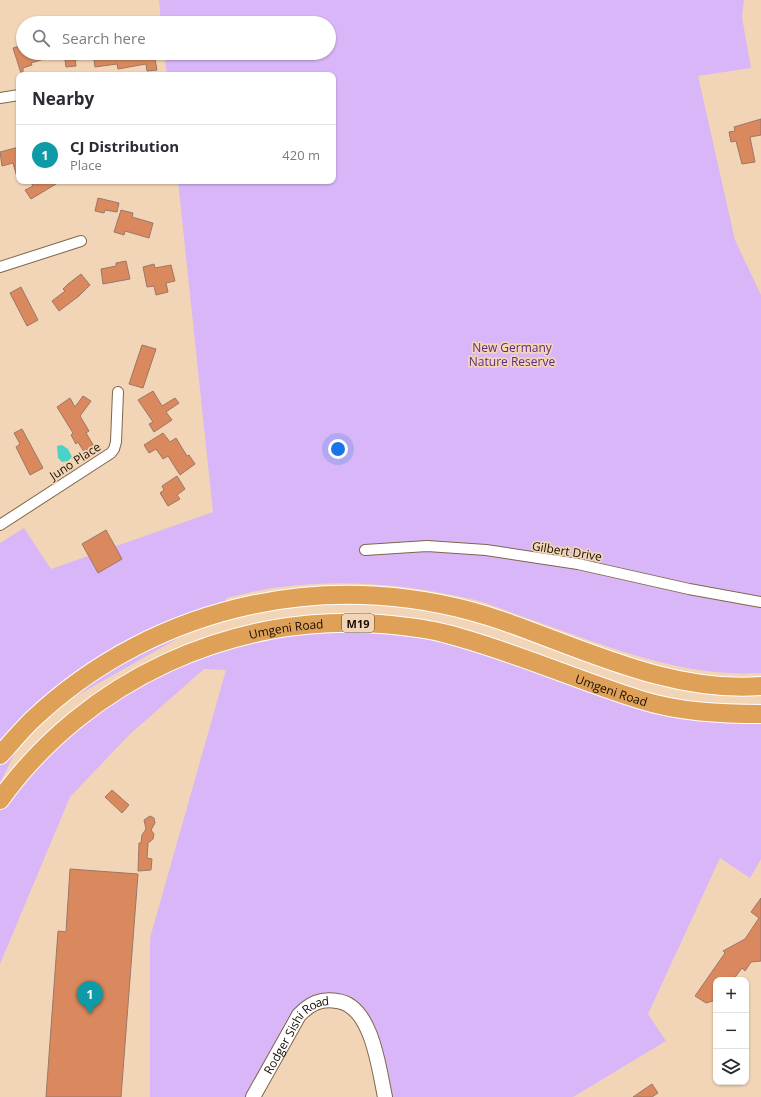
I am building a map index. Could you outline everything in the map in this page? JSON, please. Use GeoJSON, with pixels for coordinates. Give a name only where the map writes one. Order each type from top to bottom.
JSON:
{"type":"FeatureCollection","features":[{"type":"Feature","properties":{"kind":"highway"},"geometry":{"type":"LineString","coordinates":[[0,750],[65,692],[100,667],[141,644],[195,621],[228,610],[261,602],[307,596],[350,594],[387,596],[421,601],[500,620],[658,676],[712,686],[761,686]]}},
{"type":"Feature","properties":{"kind":"highway","name":"Umgeni Road"},"geometry":{"type":"LineString","coordinates":[[0,800],[12,783],[46,745],[80,715],[115,691],[144,674],[200,649],[248,634],[316,623],[368,623],[409,626],[444,633],[483,644],[643,701],[709,713],[761,714]]}},
{"type":"Feature","properties":{"kind":"highway"},"geometry":{"type":"LineString","coordinates":[[0,755],[30,722]]}},
{"type":"Feature","properties":{"kind":"street"},"geometry":{"type":"LineString","coordinates":[[0,98],[16,96]]}},
{"type":"Feature","properties":{"kind":"street"},"geometry":{"type":"LineString","coordinates":[[0,267],[81,242]]}},
{"type":"Feature","properties":{"kind":"street","name":"Juno Place"},"geometry":{"type":"LineString","coordinates":[[0,525],[111,453],[116,442],[118,392]]}},
{"type":"Feature","properties":{"kind":"street","name":"Gilbert Drive"},"geometry":{"type":"LineString","coordinates":[[366,550],[427,546],[486,550],[578,564],[689,589],[761,602]]}},
{"type":"Feature","properties":{"kind":"street","name":"Rodger Sishi Road"},"geometry":{"type":"LineString","coordinates":[[254,1097],[298,1015],[309,1005],[325,1000],[343,1001],[361,1016],[373,1046],[385,1097]]}},
{"type":"Feature","properties":{"kind":"green space","name":"New Germany Nature Reserve"},"geometry":{"type":"Polygon","coordinates":[[[159,0],[744,0],[742,17],[751,68],[698,76],[735,240],[761,295],[761,673],[730,673],[699,670],[668,664],[607,647],[486,603],[443,593],[397,586],[350,583],[327,583],[273,588],[226,598],[228,610],[30,722],[0,783],[0,543],[24,528],[51,569],[213,512],[178,184],[336,184],[336,72],[167,72],[165,60],[336,60],[336,16],[160,16],[159,0]]]}},
{"type":"Feature","properties":{"kind":"green space"},"geometry":{"type":"Polygon","coordinates":[[[409,627],[644,703],[761,715],[761,859],[750,878],[720,858],[648,1014],[666,1041],[573,1097],[386,1097],[354,1007],[306,1006],[251,1097],[150,1097],[150,938],[226,670],[204,669],[130,734],[70,797],[0,964],[0,802],[117,691],[268,632],[409,627]]]}},
{"type":"Feature","properties":{"kind":"water"},"geometry":{"type":"Polygon","coordinates":[[[62,445],[68,449],[72,457],[68,461],[62,462],[58,458],[57,446],[62,445]]]}},
{"type":"Feature","properties":{"kind":"building"},"geometry":{"type":"Polygon","coordinates":[[[16,47],[16,57],[13,48],[16,47]]]}},
{"type":"Feature","properties":{"kind":"building"},"geometry":{"type":"Polygon","coordinates":[[[17,60],[41,60],[31,63],[32,65],[23,68],[23,72],[21,72],[17,60]]]}},
{"type":"Feature","properties":{"kind":"building"},"geometry":{"type":"Polygon","coordinates":[[[65,60],[75,60],[76,66],[66,67],[65,60]]]}},
{"type":"Feature","properties":{"kind":"building"},"geometry":{"type":"Polygon","coordinates":[[[94,60],[155,60],[157,70],[147,71],[146,64],[118,69],[117,64],[95,67],[94,60]]]}},
{"type":"Feature","properties":{"kind":"building"},"geometry":{"type":"Polygon","coordinates":[[[761,119],[761,135],[750,137],[755,162],[742,164],[736,141],[731,142],[729,132],[735,131],[734,127],[761,119]]]}},
{"type":"Feature","properties":{"kind":"building"},"geometry":{"type":"Polygon","coordinates":[[[16,148],[16,174],[13,163],[2,166],[0,152],[16,148]]]}},
{"type":"Feature","properties":{"kind":"building"},"geometry":{"type":"Polygon","coordinates":[[[32,184],[56,184],[31,199],[25,190],[33,186],[32,184]]]}},
{"type":"Feature","properties":{"kind":"building"},"geometry":{"type":"Polygon","coordinates":[[[98,198],[119,203],[117,212],[105,210],[104,213],[95,211],[98,198]]]}},
{"type":"Feature","properties":{"kind":"building"},"geometry":{"type":"Polygon","coordinates":[[[121,210],[133,213],[132,217],[153,223],[149,238],[125,231],[124,235],[114,232],[121,210]]]}},
{"type":"Feature","properties":{"kind":"building"},"geometry":{"type":"Polygon","coordinates":[[[126,261],[130,279],[103,284],[101,269],[116,266],[116,263],[126,261]]]}},
{"type":"Feature","properties":{"kind":"building"},"geometry":{"type":"Polygon","coordinates":[[[154,264],[155,268],[171,265],[175,281],[166,283],[168,292],[156,295],[154,286],[147,287],[143,267],[154,264]]]}},
{"type":"Feature","properties":{"kind":"building"},"geometry":{"type":"Polygon","coordinates":[[[81,274],[90,285],[79,296],[59,311],[52,301],[65,291],[63,289],[68,284],[81,274]]]}},
{"type":"Feature","properties":{"kind":"building"},"geometry":{"type":"Polygon","coordinates":[[[21,287],[38,320],[27,326],[10,293],[21,287]]]}},
{"type":"Feature","properties":{"kind":"building"},"geometry":{"type":"Polygon","coordinates":[[[142,345],[156,349],[143,388],[129,384],[142,345]]]}},
{"type":"Feature","properties":{"kind":"building"},"geometry":{"type":"Polygon","coordinates":[[[153,391],[162,406],[175,398],[179,403],[166,412],[172,420],[154,432],[149,424],[153,422],[138,400],[153,391]]]}},
{"type":"Feature","properties":{"kind":"building"},"geometry":{"type":"Polygon","coordinates":[[[83,396],[91,401],[80,416],[89,431],[86,433],[94,446],[84,452],[78,442],[76,444],[71,435],[73,433],[57,407],[70,398],[75,407],[83,396]]]}},
{"type":"Feature","properties":{"kind":"building"},"geometry":{"type":"Polygon","coordinates":[[[22,429],[43,468],[30,475],[16,447],[20,444],[14,433],[22,429]]]}},
{"type":"Feature","properties":{"kind":"building"},"geometry":{"type":"Polygon","coordinates":[[[163,433],[170,442],[176,438],[187,456],[189,455],[195,464],[180,475],[168,456],[163,459],[156,449],[149,453],[144,445],[163,433]]]}},
{"type":"Feature","properties":{"kind":"building"},"geometry":{"type":"Polygon","coordinates":[[[177,476],[185,489],[177,495],[180,499],[168,506],[160,493],[164,490],[162,486],[177,476]]]}},
{"type":"Feature","properties":{"kind":"building"},"geometry":{"type":"Polygon","coordinates":[[[106,530],[122,559],[98,573],[82,544],[106,530]]]}},
{"type":"Feature","properties":{"kind":"building"},"geometry":{"type":"Polygon","coordinates":[[[112,790],[129,805],[122,813],[105,797],[112,790]]]}},
{"type":"Feature","properties":{"kind":"building"},"geometry":{"type":"Polygon","coordinates":[[[150,816],[154,818],[155,823],[151,830],[154,834],[153,839],[147,844],[147,858],[152,859],[151,870],[138,871],[139,843],[141,843],[142,835],[146,829],[144,820],[150,816]]]}},
{"type":"Feature","properties":{"kind":"building"},"geometry":{"type":"Polygon","coordinates":[[[70,869],[138,874],[121,1097],[46,1097],[58,931],[66,932],[70,869]]]}},
{"type":"Feature","properties":{"kind":"building"},"geometry":{"type":"Polygon","coordinates":[[[761,898],[761,961],[751,962],[745,971],[742,968],[735,977],[713,977],[713,1001],[706,1003],[695,996],[725,953],[723,951],[745,939],[759,918],[751,912],[761,898]]]}},
{"type":"Feature","properties":{"kind":"building"},"geometry":{"type":"Polygon","coordinates":[[[652,1084],[658,1093],[652,1097],[633,1097],[652,1084]]]}},
{"type":"Feature","properties":{"kind":"place","name":"CJ Distribution"},"geometry":{"type":"Point","coordinates":[90,1014]}}]}
